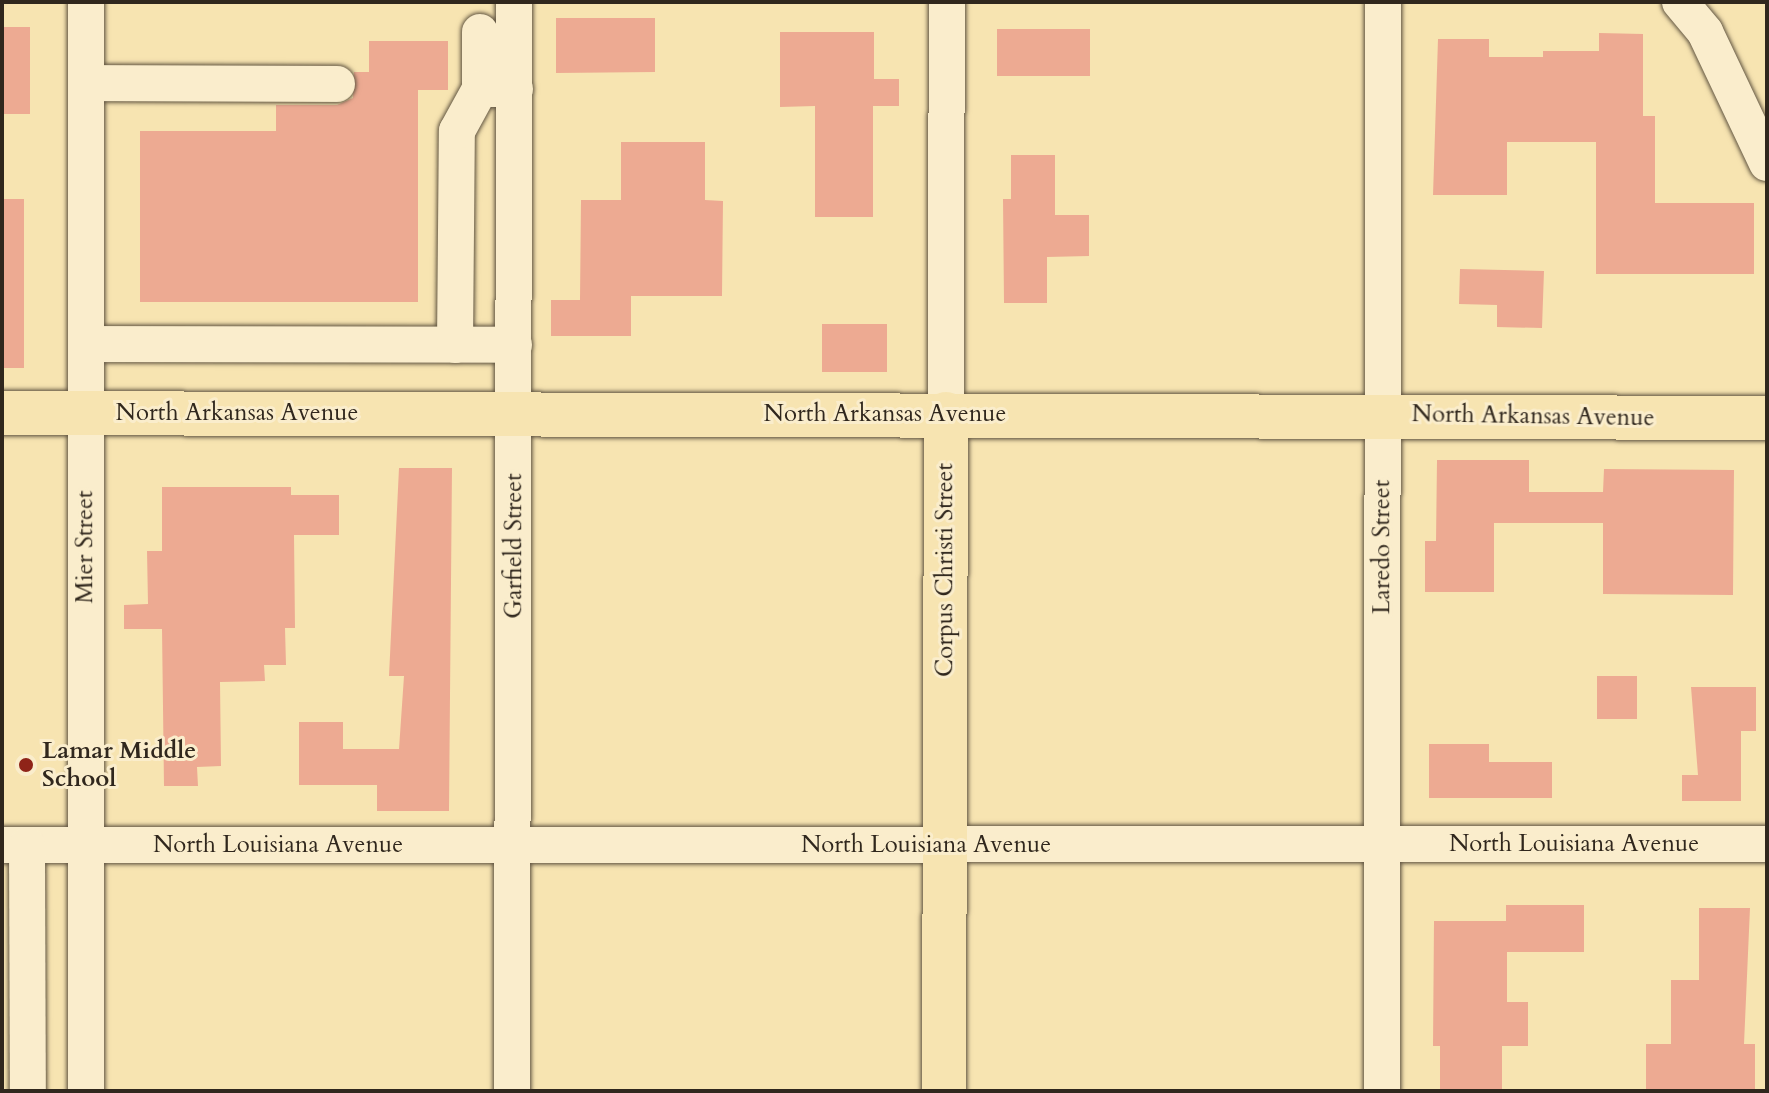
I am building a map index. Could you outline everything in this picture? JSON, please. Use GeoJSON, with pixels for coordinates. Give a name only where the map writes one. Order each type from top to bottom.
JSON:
{"type":"FeatureCollection","features":[{"type":"Feature","properties":{"kind":"main road","name":"North Arkansas Avenue"},"geometry":{"type":"LineString","coordinates":[[2,413],[1767,418]]}},
{"type":"Feature","properties":{"kind":"main road","name":"Corpus Christi Street"},"geometry":{"type":"LineString","coordinates":[[944,1091],[946,414]]}},
{"type":"Feature","properties":{"kind":"street","name":"Mier Street"},"geometry":{"type":"LineString","coordinates":[[86,2],[86,1091]]}},
{"type":"Feature","properties":{"kind":"street","name":"Garfield Street"},"geometry":{"type":"LineString","coordinates":[[512,1091],[514,345],[497,89],[514,2]]}},
{"type":"Feature","properties":{"kind":"street","name":"Corpus Christi Street"},"geometry":{"type":"LineString","coordinates":[[946,414],[947,2]]}},
{"type":"Feature","properties":{"kind":"street","name":"Laredo Street"},"geometry":{"type":"LineString","coordinates":[[1382,1091],[1383,2]]}},
{"type":"Feature","properties":{"kind":"street"},"geometry":{"type":"LineString","coordinates":[[1680,2],[1705,32],[1767,163]]}},
{"type":"Feature","properties":{"kind":"street"},"geometry":{"type":"LineString","coordinates":[[455,345],[457,131],[497,89],[480,32]]}},
{"type":"Feature","properties":{"kind":"street"},"geometry":{"type":"LineString","coordinates":[[86,83],[337,84]]}},
{"type":"Feature","properties":{"kind":"street"},"geometry":{"type":"LineString","coordinates":[[86,344],[514,345]]}},
{"type":"Feature","properties":{"kind":"street","name":"North Louisiana Avenue"},"geometry":{"type":"LineString","coordinates":[[15,845],[1767,844]]}},
{"type":"Feature","properties":{"kind":"street"},"geometry":{"type":"LineString","coordinates":[[15,845],[28,1091]]}},
{"type":"Feature","properties":{"kind":"building"},"geometry":{"type":"Polygon","coordinates":[[[556,18],[655,18],[655,72],[556,73],[556,18]]]}},
{"type":"Feature","properties":{"kind":"building"},"geometry":{"type":"Polygon","coordinates":[[[2,27],[30,27],[30,114],[2,114],[2,27]]]}},
{"type":"Feature","properties":{"kind":"building"},"geometry":{"type":"Polygon","coordinates":[[[997,29],[1090,29],[1090,76],[997,76],[997,29]]]}},
{"type":"Feature","properties":{"kind":"building"},"geometry":{"type":"Polygon","coordinates":[[[780,32],[874,32],[874,79],[899,79],[899,106],[873,106],[873,217],[815,217],[815,106],[780,107],[780,32]]]}},
{"type":"Feature","properties":{"kind":"building"},"geometry":{"type":"Polygon","coordinates":[[[1599,33],[1643,34],[1643,116],[1655,116],[1655,203],[1754,203],[1754,274],[1596,274],[1596,142],[1507,142],[1507,195],[1433,195],[1438,39],[1489,39],[1489,57],[1543,57],[1543,51],[1599,51],[1599,33]]]}},
{"type":"Feature","properties":{"kind":"building"},"geometry":{"type":"Polygon","coordinates":[[[369,41],[448,41],[448,90],[418,90],[418,302],[140,302],[140,131],[276,131],[276,105],[337,105],[353,98],[354,72],[369,72],[369,41]]]}},
{"type":"Feature","properties":{"kind":"building"},"geometry":{"type":"Polygon","coordinates":[[[621,142],[705,142],[705,200],[723,201],[722,296],[631,296],[631,336],[551,336],[551,300],[580,300],[581,200],[621,200],[621,142]]]}},
{"type":"Feature","properties":{"kind":"building"},"geometry":{"type":"Polygon","coordinates":[[[1011,155],[1055,155],[1055,215],[1089,215],[1089,256],[1047,257],[1047,303],[1004,303],[1003,199],[1011,199],[1011,155]]]}},
{"type":"Feature","properties":{"kind":"building"},"geometry":{"type":"Polygon","coordinates":[[[2,199],[24,199],[24,368],[2,368],[2,199]]]}},
{"type":"Feature","properties":{"kind":"building"},"geometry":{"type":"Polygon","coordinates":[[[1460,269],[1544,271],[1542,328],[1497,327],[1497,305],[1459,304],[1460,269]]]}},
{"type":"Feature","properties":{"kind":"building"},"geometry":{"type":"Polygon","coordinates":[[[822,324],[887,324],[887,372],[822,372],[822,324]]]}},
{"type":"Feature","properties":{"kind":"building"},"geometry":{"type":"Polygon","coordinates":[[[1437,460],[1529,460],[1529,492],[1603,492],[1604,469],[1734,470],[1733,595],[1603,594],[1603,523],[1494,523],[1494,592],[1425,592],[1425,541],[1436,541],[1437,460]]]}},
{"type":"Feature","properties":{"kind":"building"},"geometry":{"type":"Polygon","coordinates":[[[399,468],[452,468],[449,811],[377,811],[377,785],[299,785],[299,722],[343,722],[343,749],[399,749],[404,676],[389,676],[399,468]]]}},
{"type":"Feature","properties":{"kind":"building"},"geometry":{"type":"Polygon","coordinates":[[[162,487],[291,487],[291,495],[339,495],[339,535],[294,535],[295,628],[285,628],[286,665],[264,665],[265,681],[220,682],[221,766],[197,767],[198,786],[164,786],[162,629],[124,629],[124,605],[148,604],[147,551],[162,551],[162,487]]]}},
{"type":"Feature","properties":{"kind":"building"},"geometry":{"type":"Polygon","coordinates":[[[1597,676],[1637,676],[1637,719],[1597,719],[1597,676]]]}},
{"type":"Feature","properties":{"kind":"building"},"geometry":{"type":"Polygon","coordinates":[[[1691,687],[1756,687],[1756,731],[1741,731],[1741,801],[1682,801],[1682,775],[1698,775],[1691,687]]]}},
{"type":"Feature","properties":{"kind":"building"},"geometry":{"type":"Polygon","coordinates":[[[1429,744],[1489,744],[1489,762],[1552,762],[1552,798],[1429,798],[1429,744]]]}},
{"type":"Feature","properties":{"kind":"building"},"geometry":{"type":"Polygon","coordinates":[[[1506,905],[1584,905],[1584,952],[1507,952],[1507,1002],[1528,1002],[1528,1046],[1502,1046],[1502,1091],[1440,1091],[1440,1046],[1433,1046],[1434,921],[1506,921],[1506,905]]]}},
{"type":"Feature","properties":{"kind":"building"},"geometry":{"type":"Polygon","coordinates":[[[1699,908],[1750,908],[1744,1044],[1755,1044],[1755,1091],[1646,1091],[1646,1044],[1671,1044],[1671,980],[1699,980],[1699,908]]]}},
{"type":"Feature","properties":{"kind":"place","name":"Lamar Middle School"},"geometry":{"type":"Point","coordinates":[26,765]}}]}
